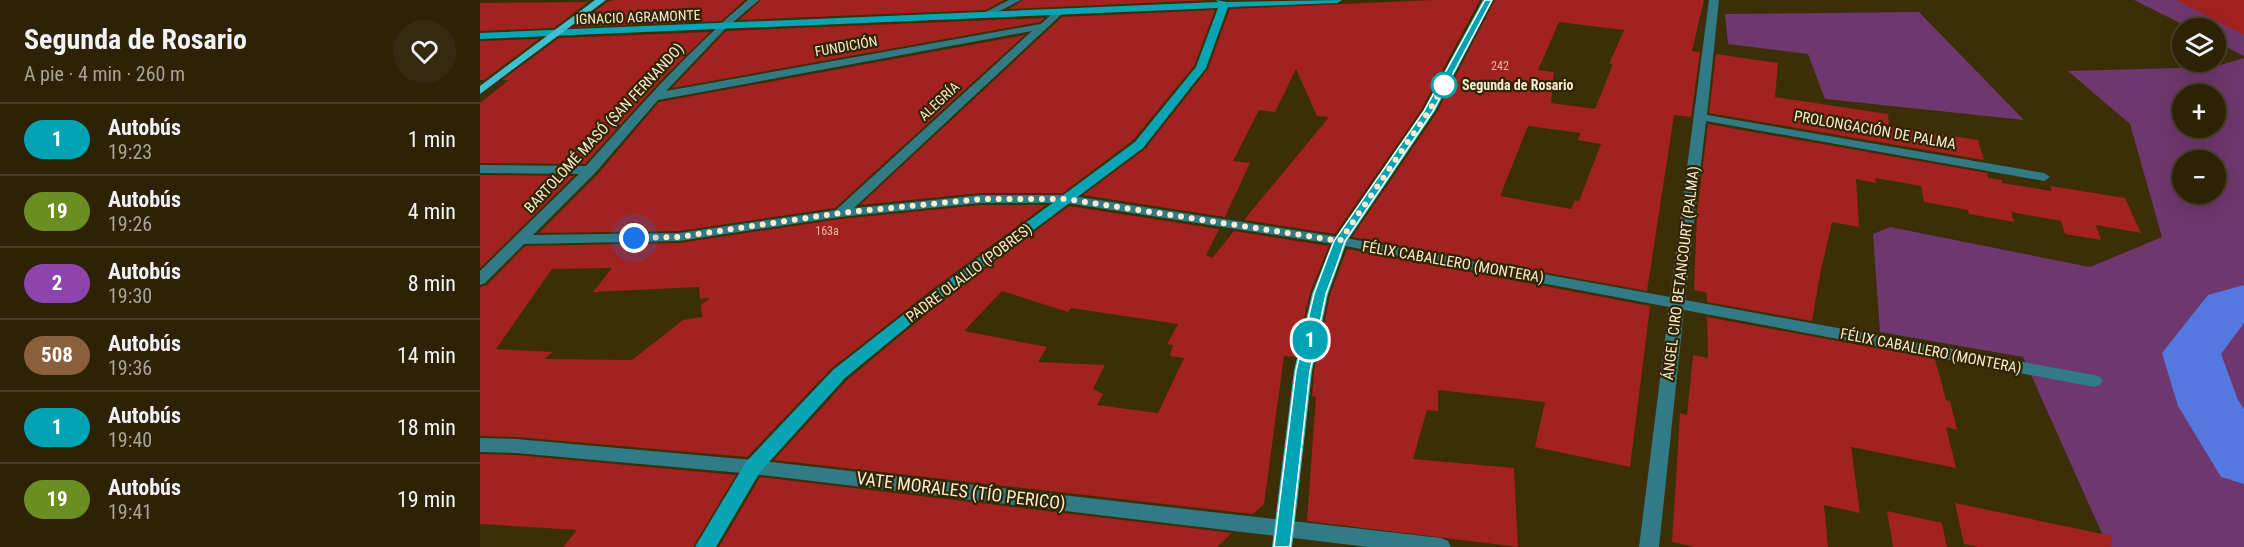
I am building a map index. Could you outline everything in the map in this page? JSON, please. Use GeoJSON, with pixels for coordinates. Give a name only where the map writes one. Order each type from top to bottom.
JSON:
{"type":"FeatureCollection","features":[{"type":"Feature","properties":{"kind":"main road"},"geometry":{"type":"LineString","coordinates":[[480,91],[601,0]]}},
{"type":"Feature","properties":{"kind":"main road","name":"IGNACIO AGRAMONTE"},"geometry":{"type":"LineString","coordinates":[[480,36],[1059,12],[1222,2],[1337,0]]}},
{"type":"Feature","properties":{"kind":"main road"},"geometry":{"type":"LineString","coordinates":[[1283,538],[1303,371],[1320,294],[1340,241],[1429,111],[1488,0]]}},
{"type":"Feature","properties":{"kind":"main road","name":"PADRE OLALLO (POBRES)"},"geometry":{"type":"LineString","coordinates":[[705,547],[753,467],[839,374],[936,296],[1139,145],[1201,68],[1222,2]]}},
{"type":"Feature","properties":{"kind":"street","name":"BARTOLOMÉ MASÓ (SAN FERNANDO)"},"geometry":{"type":"LineString","coordinates":[[480,280],[591,170],[654,97],[722,27],[754,0]]}},
{"type":"Feature","properties":{"kind":"street"},"geometry":{"type":"LineString","coordinates":[[985,15],[1016,0]]}},
{"type":"Feature","properties":{"kind":"street","name":"ÁNGEL CIRO BETANCOURT (PALMA)"},"geometry":{"type":"LineString","coordinates":[[1649,547],[1677,303],[1712,32],[1713,0]]}},
{"type":"Feature","properties":{"kind":"street","name":"ALEGRÍA"},"geometry":{"type":"LineString","coordinates":[[840,213],[1059,12]]}},
{"type":"Feature","properties":{"kind":"street","name":"FUNDICIÓN"},"geometry":{"type":"LineString","coordinates":[[654,97],[1044,26]]}},
{"type":"Feature","properties":{"kind":"street","name":"PROLONGACIÓN DE PALMA"},"geometry":{"type":"LineString","coordinates":[[1701,117],[2044,177]]}},
{"type":"Feature","properties":{"kind":"street"},"geometry":{"type":"LineString","coordinates":[[480,169],[591,170]]}},
{"type":"Feature","properties":{"kind":"street","name":"FÉLIX CABALLERO (MONTERA)"},"geometry":{"type":"LineString","coordinates":[[521,240],[679,237],[840,213],[981,199],[1066,199],[1340,241],[2094,381]]}},
{"type":"Feature","properties":{"kind":"street","name":"VATE MORALES (TÍO PERICO)"},"geometry":{"type":"LineString","coordinates":[[480,445],[516,446],[753,467],[1283,538],[1441,547]]}},
{"type":"Feature","properties":{"kind":"shaded area"},"geometry":{"type":"Polygon","coordinates":[[[2134,0],[2244,0],[2244,56],[2226,47],[2226,18],[2172,19],[2134,0]]]}},
{"type":"Feature","properties":{"kind":"shaded area"},"geometry":{"type":"Polygon","coordinates":[[[1919,12],[2024,120],[1825,99],[1808,54],[1728,44],[1725,14],[1919,12]]]}},
{"type":"Feature","properties":{"kind":"shaded area"},"geometry":{"type":"Polygon","coordinates":[[[2244,58],[2244,547],[2108,547],[2023,357],[1880,332],[1873,234],[1890,227],[2090,267],[2162,237],[2130,124],[2068,71],[2172,68],[2172,72],[2226,72],[2226,63],[2244,58]]]}},
{"type":"Feature","properties":{"kind":"building"},"geometry":{"type":"Polygon","coordinates":[[[614,0],[745,0],[721,21],[574,27],[607,2],[614,0]]]}},
{"type":"Feature","properties":{"kind":"building"},"geometry":{"type":"Polygon","coordinates":[[[761,0],[1004,0],[986,10],[739,20],[761,0]]]}},
{"type":"Feature","properties":{"kind":"building"},"geometry":{"type":"Polygon","coordinates":[[[1023,0],[1212,0],[1009,9],[1023,0]]]}},
{"type":"Feature","properties":{"kind":"building"},"geometry":{"type":"Polygon","coordinates":[[[1480,0],[1421,110],[1335,234],[1244,220],[1329,117],[1317,116],[1296,69],[1275,112],[1259,110],[1233,161],[1250,163],[1225,217],[1083,195],[1145,149],[1208,69],[1230,9],[1480,0]]]}},
{"type":"Feature","properties":{"kind":"building"},"geometry":{"type":"Polygon","coordinates":[[[1495,0],[1704,0],[1692,51],[1700,52],[1691,117],[1674,115],[1647,291],[1352,237],[1437,112],[1495,0]],[[1559,22],[1538,70],[1554,72],[1551,103],[1595,109],[1613,64],[1609,64],[1624,30],[1559,22]],[[1528,126],[1500,196],[1571,209],[1575,200],[1579,201],[1601,144],[1578,140],[1581,133],[1528,126]]]}},
{"type":"Feature","properties":{"kind":"building"},"geometry":{"type":"Polygon","coordinates":[[[2176,0],[2244,0],[2244,35],[2226,26],[2226,18],[2211,18],[2176,0]]]}},
{"type":"Feature","properties":{"kind":"building"},"geometry":{"type":"Polygon","coordinates":[[[588,2],[554,28],[480,31],[480,3],[588,2]]]}},
{"type":"Feature","properties":{"kind":"building"},"geometry":{"type":"Polygon","coordinates":[[[1215,10],[1194,66],[1133,140],[1063,193],[981,193],[860,205],[1062,17],[1215,10]]]}},
{"type":"Feature","properties":{"kind":"building"},"geometry":{"type":"Polygon","coordinates":[[[1045,18],[1040,22],[672,88],[726,31],[1045,18]]]}},
{"type":"Feature","properties":{"kind":"building"},"geometry":{"type":"Polygon","coordinates":[[[710,32],[663,78],[585,164],[480,163],[480,103],[509,80],[502,80],[559,38],[710,32]]]}},
{"type":"Feature","properties":{"kind":"building"},"geometry":{"type":"Polygon","coordinates":[[[1025,35],[835,208],[679,231],[539,233],[597,175],[659,102],[1025,35]]]}},
{"type":"Feature","properties":{"kind":"building"},"geometry":{"type":"Polygon","coordinates":[[[539,39],[484,80],[480,80],[480,41],[539,39]]]}},
{"type":"Feature","properties":{"kind":"building"},"geometry":{"type":"Polygon","coordinates":[[[1716,54],[1778,63],[1775,97],[1888,114],[1889,126],[1978,140],[1984,160],[1709,113],[1716,54]]]}},
{"type":"Feature","properties":{"kind":"building"},"geometry":{"type":"Polygon","coordinates":[[[1708,124],[1987,173],[1988,178],[2002,180],[2002,183],[2052,191],[2050,186],[2125,198],[2141,233],[2096,225],[2101,240],[2065,234],[2061,221],[2011,212],[2014,222],[1969,214],[1968,210],[1924,202],[1921,186],[1875,178],[1876,183],[1856,179],[1859,227],[1832,222],[1812,321],[1707,302],[1707,293],[1694,290],[1697,213],[1708,124]]]}},
{"type":"Feature","properties":{"kind":"building"},"geometry":{"type":"Polygon","coordinates":[[[480,175],[574,176],[480,268],[480,175]]]}},
{"type":"Feature","properties":{"kind":"building"},"geometry":{"type":"Polygon","coordinates":[[[981,205],[1046,205],[930,291],[832,368],[747,457],[516,437],[480,436],[480,287],[487,285],[525,246],[679,243],[840,219],[981,205]],[[612,268],[552,269],[496,349],[553,352],[544,359],[632,360],[683,320],[702,317],[701,305],[710,298],[700,299],[699,287],[593,292],[612,268]]]}},
{"type":"Feature","properties":{"kind":"building"},"geometry":{"type":"Polygon","coordinates":[[[1069,206],[1219,229],[1206,255],[1212,258],[1234,231],[1329,246],[1310,293],[1295,357],[1284,356],[1264,504],[1253,514],[774,460],[847,380],[942,301],[1069,206]],[[1002,291],[964,331],[1047,347],[1038,362],[1105,365],[1093,389],[1103,394],[1097,405],[1158,413],[1184,358],[1170,356],[1173,345],[1167,344],[1178,324],[1071,308],[1068,312],[1002,291]]]}},
{"type":"Feature","properties":{"kind":"building"},"geometry":{"type":"Polygon","coordinates":[[[1347,249],[1650,306],[1630,467],[1535,447],[1545,402],[1438,390],[1438,411],[1427,410],[1413,459],[1514,468],[1518,547],[1307,521],[1316,397],[1312,396],[1314,371],[1330,295],[1347,249]]]}},
{"type":"Feature","properties":{"kind":"building"},"geometry":{"type":"Polygon","coordinates":[[[1707,317],[1935,359],[1946,400],[1950,401],[1957,430],[1946,427],[1956,468],[1851,447],[1860,513],[1824,505],[1828,547],[1695,547],[1672,542],[1680,413],[1687,415],[1693,355],[1708,358],[1707,317]]]}},
{"type":"Feature","properties":{"kind":"building"},"geometry":{"type":"Polygon","coordinates":[[[480,454],[516,455],[736,475],[693,547],[563,547],[577,530],[480,524],[480,454]]]}},
{"type":"Feature","properties":{"kind":"building"},"geometry":{"type":"Polygon","coordinates":[[[760,477],[1232,533],[1217,547],[719,547],[760,477]]]}},
{"type":"Feature","properties":{"kind":"building"},"geometry":{"type":"Polygon","coordinates":[[[1955,503],[2112,536],[2111,547],[1978,547],[1964,544],[1955,503]]]}},
{"type":"Feature","properties":{"kind":"building"},"geometry":{"type":"Polygon","coordinates":[[[1887,511],[1942,523],[1947,547],[1893,547],[1887,511]]]}},
{"type":"Feature","properties":{"kind":"waterway"},"geometry":{"type":"LineString","coordinates":[[2244,302],[2227,307],[2191,353],[2209,406],[2244,459]]}},
{"type":"Feature","properties":{"kind":"bus line","name":"1"},"geometry":{"type":"LineString","coordinates":[[1282,547],[1303,371],[1320,294],[1333,259],[1340,241],[1429,111],[1488,0]]}},
{"type":"Feature","properties":{"kind":"place","name":"Segunda de Rosario"},"geometry":{"type":"Point","coordinates":[1444,85]}},
{"type":"Feature","properties":{"kind":"route"},"geometry":{"type":"LineString","coordinates":[[634,238],[679,237],[840,213],[981,199],[1066,199],[1340,241],[1429,111],[1444,85]]}}]}
